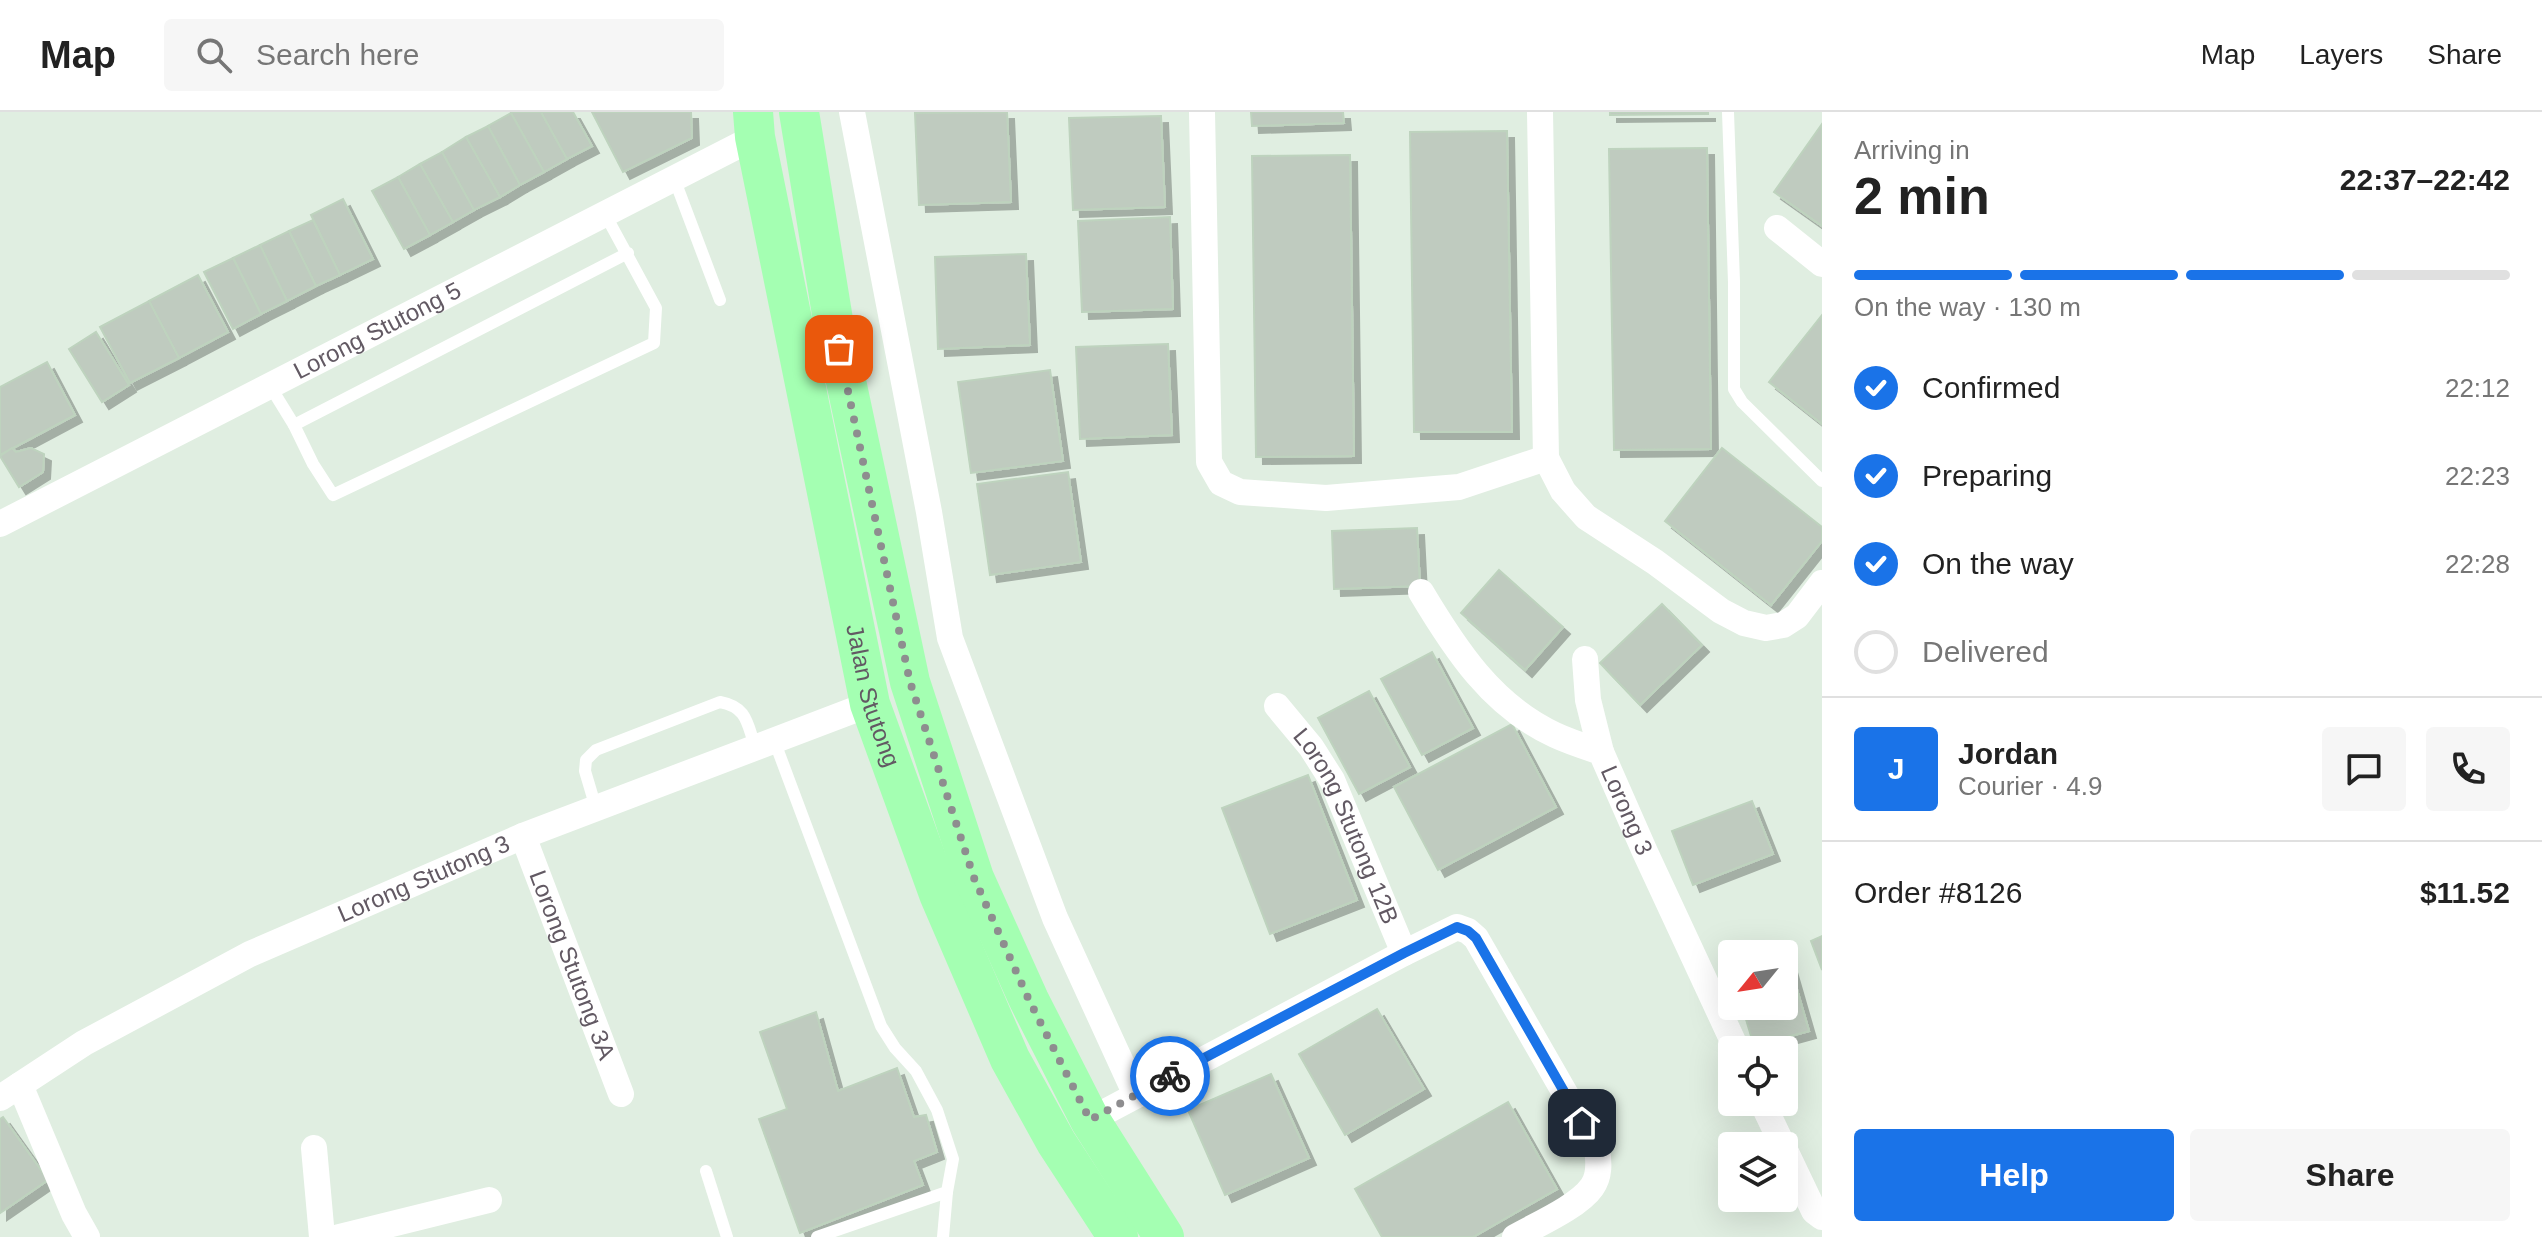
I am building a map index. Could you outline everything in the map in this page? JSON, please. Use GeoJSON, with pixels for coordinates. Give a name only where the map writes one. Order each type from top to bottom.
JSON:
{"type":"FeatureCollection","features":[{"type":"Feature","properties":{"kind":"main road","name":"Jalan Stutong"},"geometry":{"type":"LineString","coordinates":[[799,112],[833,320],[910,682],[974,878],[1029,1000],[1090,1120],[1164,1237]]}},
{"type":"Feature","properties":{"kind":"main road","name":"Jalan Stutong"},"geometry":{"type":"LineString","coordinates":[[754,125],[870,704],[939,894],[1010,1059],[1056,1142],[1118,1237]]}},
{"type":"Feature","properties":{"kind":"main road"},"geometry":{"type":"LineString","coordinates":[[1090,1120],[1081,1130],[1079,1139],[1140,1237]]}},
{"type":"Feature","properties":{"kind":"street"},"geometry":{"type":"LineString","coordinates":[[852,112],[929,512],[950,638],[1055,918],[1136,1095]]}},
{"type":"Feature","properties":{"kind":"street"},"geometry":{"type":"LineString","coordinates":[[1202,112],[1209,462],[1221,483],[1240,492],[1326,498],[1459,487],[1546,458]]}},
{"type":"Feature","properties":{"kind":"street"},"geometry":{"type":"LineString","coordinates":[[1540,112],[1546,458],[1563,491],[1586,517],[1655,562],[1721,611],[1744,623],[1766,628],[1783,625],[1797,616],[1822,583]]}},
{"type":"Feature","properties":{"kind":"street","name":"Lorong Stutong 5"},"geometry":{"type":"LineString","coordinates":[[0,524],[674,178],[754,125]]}},
{"type":"Feature","properties":{"kind":"street"},"geometry":{"type":"LineString","coordinates":[[1777,228],[1822,264]]}},
{"type":"Feature","properties":{"kind":"street","name":"Lorong 3"},"geometry":{"type":"LineString","coordinates":[[1421,592],[1445,633],[1479,678],[1514,710],[1553,734],[1601,752],[1730,1036]]}},
{"type":"Feature","properties":{"kind":"street"},"geometry":{"type":"LineString","coordinates":[[1585,659],[1588,700],[1601,752]]}},
{"type":"Feature","properties":{"kind":"street","name":"Lorong Stutong 3"},"geometry":{"type":"LineString","coordinates":[[10,1091],[84,1043],[250,954],[523,836],[870,704]]}},
{"type":"Feature","properties":{"kind":"street","name":"Lorong Stutong 12B"},"geometry":{"type":"LineString","coordinates":[[1277,706],[1311,747],[1332,780],[1404,953]]}},
{"type":"Feature","properties":{"kind":"street","name":"Lorong Stutong 3A"},"geometry":{"type":"LineString","coordinates":[[523,836],[621,1094]]}},
{"type":"Feature","properties":{"kind":"street"},"geometry":{"type":"LineString","coordinates":[[1090,1120],[1457,927],[1476,938],[1597,1149],[1599,1162],[1592,1187],[1580,1199],[1515,1237]]}},
{"type":"Feature","properties":{"kind":"street"},"geometry":{"type":"LineString","coordinates":[[10,1091],[87,1237]]}},
{"type":"Feature","properties":{"kind":"street"},"geometry":{"type":"LineString","coordinates":[[314,1148],[322,1237]]}},
{"type":"Feature","properties":{"kind":"street"},"geometry":{"type":"LineString","coordinates":[[1798,1177],[1814,1211],[1822,1217]]}},
{"type":"Feature","properties":{"kind":"street"},"geometry":{"type":"LineString","coordinates":[[339,1237],[489,1200]]}},
{"type":"Feature","properties":{"kind":"lane"},"geometry":{"type":"LineString","coordinates":[[1730,115],[1734,389],[1742,402],[1822,481]]}},
{"type":"Feature","properties":{"kind":"lane"},"geometry":{"type":"LineString","coordinates":[[674,178],[720,300]]}},
{"type":"Feature","properties":{"kind":"lane"},"geometry":{"type":"LineString","coordinates":[[270,386],[333,495],[636,354],[654,343],[656,308],[605,214]]}},
{"type":"Feature","properties":{"kind":"lane"},"geometry":{"type":"LineString","coordinates":[[294,425],[628,253]]}},
{"type":"Feature","properties":{"kind":"lane"},"geometry":{"type":"LineString","coordinates":[[596,808],[585,771],[586,760],[596,750],[720,702],[735,705],[765,743],[881,1026],[895,1048],[916,1071],[937,1110],[953,1159],[943,1237]]}},
{"type":"Feature","properties":{"kind":"lane"},"geometry":{"type":"LineString","coordinates":[[706,1171],[727,1237]]}},
{"type":"Feature","properties":{"kind":"lane"},"geometry":{"type":"LineString","coordinates":[[817,1237],[947,1192]]}},
{"type":"Feature","properties":{"kind":"building"},"geometry":{"type":"Polygon","coordinates":[[[513,112],[541,112],[567,159],[544,172],[513,112]]]}},
{"type":"Feature","properties":{"kind":"building"},"geometry":{"type":"Polygon","coordinates":[[[541,112],[573,112],[592,146],[567,159],[541,112]]]}},
{"type":"Feature","properties":{"kind":"building"},"geometry":{"type":"Polygon","coordinates":[[[592,112],[691,112],[692,138],[623,172],[592,112]]]}},
{"type":"Feature","properties":{"kind":"building"},"geometry":{"type":"Polygon","coordinates":[[[1007,112],[1011,202],[919,205],[915,113],[1007,112]]]}},
{"type":"Feature","properties":{"kind":"building"},"geometry":{"type":"Polygon","coordinates":[[[1251,112],[1343,112],[1344,123],[1252,126],[1251,112]]]}},
{"type":"Feature","properties":{"kind":"building"},"geometry":{"type":"Polygon","coordinates":[[[1610,112],[1708,112],[1708,114],[1610,115],[1610,112]]]}},
{"type":"Feature","properties":{"kind":"building"},"geometry":{"type":"Polygon","coordinates":[[[511,113],[544,172],[520,185],[488,126],[511,113]]]}},
{"type":"Feature","properties":{"kind":"building"},"geometry":{"type":"Polygon","coordinates":[[[1161,116],[1165,207],[1073,210],[1069,118],[1161,116]]]}},
{"type":"Feature","properties":{"kind":"building"},"geometry":{"type":"Polygon","coordinates":[[[1822,124],[1822,226],[1774,192],[1822,124]]]}},
{"type":"Feature","properties":{"kind":"building"},"geometry":{"type":"Polygon","coordinates":[[[488,126],[520,185],[500,197],[466,137],[488,126]]]}},
{"type":"Feature","properties":{"kind":"building"},"geometry":{"type":"Polygon","coordinates":[[[1507,131],[1512,432],[1414,432],[1410,132],[1507,131]]]}},
{"type":"Feature","properties":{"kind":"building"},"geometry":{"type":"Polygon","coordinates":[[[466,137],[500,197],[474,210],[442,152],[466,137]]]}},
{"type":"Feature","properties":{"kind":"building"},"geometry":{"type":"Polygon","coordinates":[[[1707,148],[1711,449],[1614,450],[1609,149],[1707,148]]]}},
{"type":"Feature","properties":{"kind":"building"},"geometry":{"type":"Polygon","coordinates":[[[442,152],[474,210],[453,222],[420,164],[442,152]]]}},
{"type":"Feature","properties":{"kind":"building"},"geometry":{"type":"Polygon","coordinates":[[[1350,155],[1354,456],[1256,457],[1252,156],[1350,155]]]}},
{"type":"Feature","properties":{"kind":"building"},"geometry":{"type":"Polygon","coordinates":[[[420,164],[453,222],[430,235],[398,177],[420,164]]]}},
{"type":"Feature","properties":{"kind":"building"},"geometry":{"type":"Polygon","coordinates":[[[398,177],[430,235],[404,249],[372,191],[398,177]]]}},
{"type":"Feature","properties":{"kind":"building"},"geometry":{"type":"Polygon","coordinates":[[[343,199],[373,259],[340,275],[311,215],[343,199]]]}},
{"type":"Feature","properties":{"kind":"building"},"geometry":{"type":"Polygon","coordinates":[[[1170,217],[1173,309],[1082,312],[1078,221],[1170,217]]]}},
{"type":"Feature","properties":{"kind":"building"},"geometry":{"type":"Polygon","coordinates":[[[313,220],[340,275],[316,286],[289,231],[313,220]]]}},
{"type":"Feature","properties":{"kind":"building"},"geometry":{"type":"Polygon","coordinates":[[[289,231],[316,286],[287,301],[260,245],[289,231]]]}},
{"type":"Feature","properties":{"kind":"building"},"geometry":{"type":"Polygon","coordinates":[[[260,245],[287,301],[261,314],[233,258],[260,245]]]}},
{"type":"Feature","properties":{"kind":"building"},"geometry":{"type":"Polygon","coordinates":[[[1026,254],[1030,345],[938,349],[935,257],[1026,254]]]}},
{"type":"Feature","properties":{"kind":"building"},"geometry":{"type":"Polygon","coordinates":[[[233,258],[261,314],[233,329],[204,272],[233,258]]]}},
{"type":"Feature","properties":{"kind":"building"},"geometry":{"type":"Polygon","coordinates":[[[198,275],[228,332],[179,358],[149,301],[198,275]]]}},
{"type":"Feature","properties":{"kind":"building"},"geometry":{"type":"Polygon","coordinates":[[[149,301],[179,358],[130,383],[100,327],[149,301]]]}},
{"type":"Feature","properties":{"kind":"building"},"geometry":{"type":"Polygon","coordinates":[[[1822,315],[1822,424],[1769,382],[1822,315]]]}},
{"type":"Feature","properties":{"kind":"building"},"geometry":{"type":"Polygon","coordinates":[[[96,332],[129,385],[102,402],[69,349],[96,332]]]}},
{"type":"Feature","properties":{"kind":"building"},"geometry":{"type":"Polygon","coordinates":[[[1168,344],[1172,435],[1080,439],[1076,347],[1168,344]]]}},
{"type":"Feature","properties":{"kind":"building"},"geometry":{"type":"Polygon","coordinates":[[[47,362],[75,415],[0,455],[0,387],[47,362]]]}},
{"type":"Feature","properties":{"kind":"building"},"geometry":{"type":"Polygon","coordinates":[[[1050,370],[1063,461],[971,473],[958,382],[1050,370]]]}},
{"type":"Feature","properties":{"kind":"building"},"geometry":{"type":"Polygon","coordinates":[[[12,448],[16,452],[31,448],[44,454],[43,472],[19,487],[0,456],[12,448]]]}},
{"type":"Feature","properties":{"kind":"building"},"geometry":{"type":"Polygon","coordinates":[[[1722,448],[1822,527],[1822,541],[1771,605],[1665,521],[1722,448]]]}},
{"type":"Feature","properties":{"kind":"building"},"geometry":{"type":"Polygon","coordinates":[[[1068,472],[1081,562],[990,575],[977,484],[1068,472]]]}},
{"type":"Feature","properties":{"kind":"building"},"geometry":{"type":"Polygon","coordinates":[[[1417,528],[1420,586],[1334,589],[1332,531],[1417,528]]]}},
{"type":"Feature","properties":{"kind":"building"},"geometry":{"type":"Polygon","coordinates":[[[1499,570],[1563,627],[1525,670],[1461,613],[1499,570]]]}},
{"type":"Feature","properties":{"kind":"building"},"geometry":{"type":"Polygon","coordinates":[[[1662,604],[1702,645],[1640,705],[1600,663],[1662,604]]]}},
{"type":"Feature","properties":{"kind":"building"},"geometry":{"type":"Polygon","coordinates":[[[1432,652],[1473,728],[1422,755],[1381,679],[1432,652]]]}},
{"type":"Feature","properties":{"kind":"building"},"geometry":{"type":"Polygon","coordinates":[[[1369,691],[1410,767],[1359,794],[1318,718],[1369,691]]]}},
{"type":"Feature","properties":{"kind":"building"},"geometry":{"type":"Polygon","coordinates":[[[1512,724],[1556,807],[1438,870],[1394,787],[1512,724]]]}},
{"type":"Feature","properties":{"kind":"building"},"geometry":{"type":"Polygon","coordinates":[[[1308,775],[1357,900],[1270,934],[1222,808],[1308,775]]]}},
{"type":"Feature","properties":{"kind":"building"},"geometry":{"type":"Polygon","coordinates":[[[1752,801],[1773,854],[1693,885],[1672,831],[1752,801]]]}},
{"type":"Feature","properties":{"kind":"building"},"geometry":{"type":"Polygon","coordinates":[[[1822,936],[1822,970],[1811,941],[1822,936]]]}},
{"type":"Feature","properties":{"kind":"building"},"geometry":{"type":"Polygon","coordinates":[[[1798,993],[1809,1031],[1791,1036],[1751,1036],[1746,1020],[1798,1020],[1798,993]]]}},
{"type":"Feature","properties":{"kind":"building"},"geometry":{"type":"Polygon","coordinates":[[[1377,1009],[1424,1089],[1345,1135],[1299,1054],[1377,1009]]]}},
{"type":"Feature","properties":{"kind":"building"},"geometry":{"type":"Polygon","coordinates":[[[816,1012],[838,1091],[897,1068],[914,1117],[926,1115],[937,1152],[914,1161],[923,1185],[800,1233],[759,1119],[787,1109],[760,1032],[816,1012]]]}},
{"type":"Feature","properties":{"kind":"building"},"geometry":{"type":"Polygon","coordinates":[[[1271,1074],[1309,1158],[1225,1195],[1188,1110],[1271,1074]]]}},
{"type":"Feature","properties":{"kind":"building"},"geometry":{"type":"Polygon","coordinates":[[[1508,1102],[1557,1189],[1473,1237],[1382,1237],[1355,1189],[1508,1102]]]}},
{"type":"Feature","properties":{"kind":"building"},"geometry":{"type":"Polygon","coordinates":[[[3,1117],[48,1180],[0,1213],[0,1119],[3,1117]]]}},
{"type":"Feature","properties":{"kind":"way so far"},"geometry":{"type":"LineString","coordinates":[[839,349],[910,682],[974,878],[1029,1000],[1090,1120],[1170,1076]]}},
{"type":"Feature","properties":{"kind":"route"},"geometry":{"type":"LineString","coordinates":[[1170,1076],[1457,927],[1476,938],[1582,1123]]}}]}
